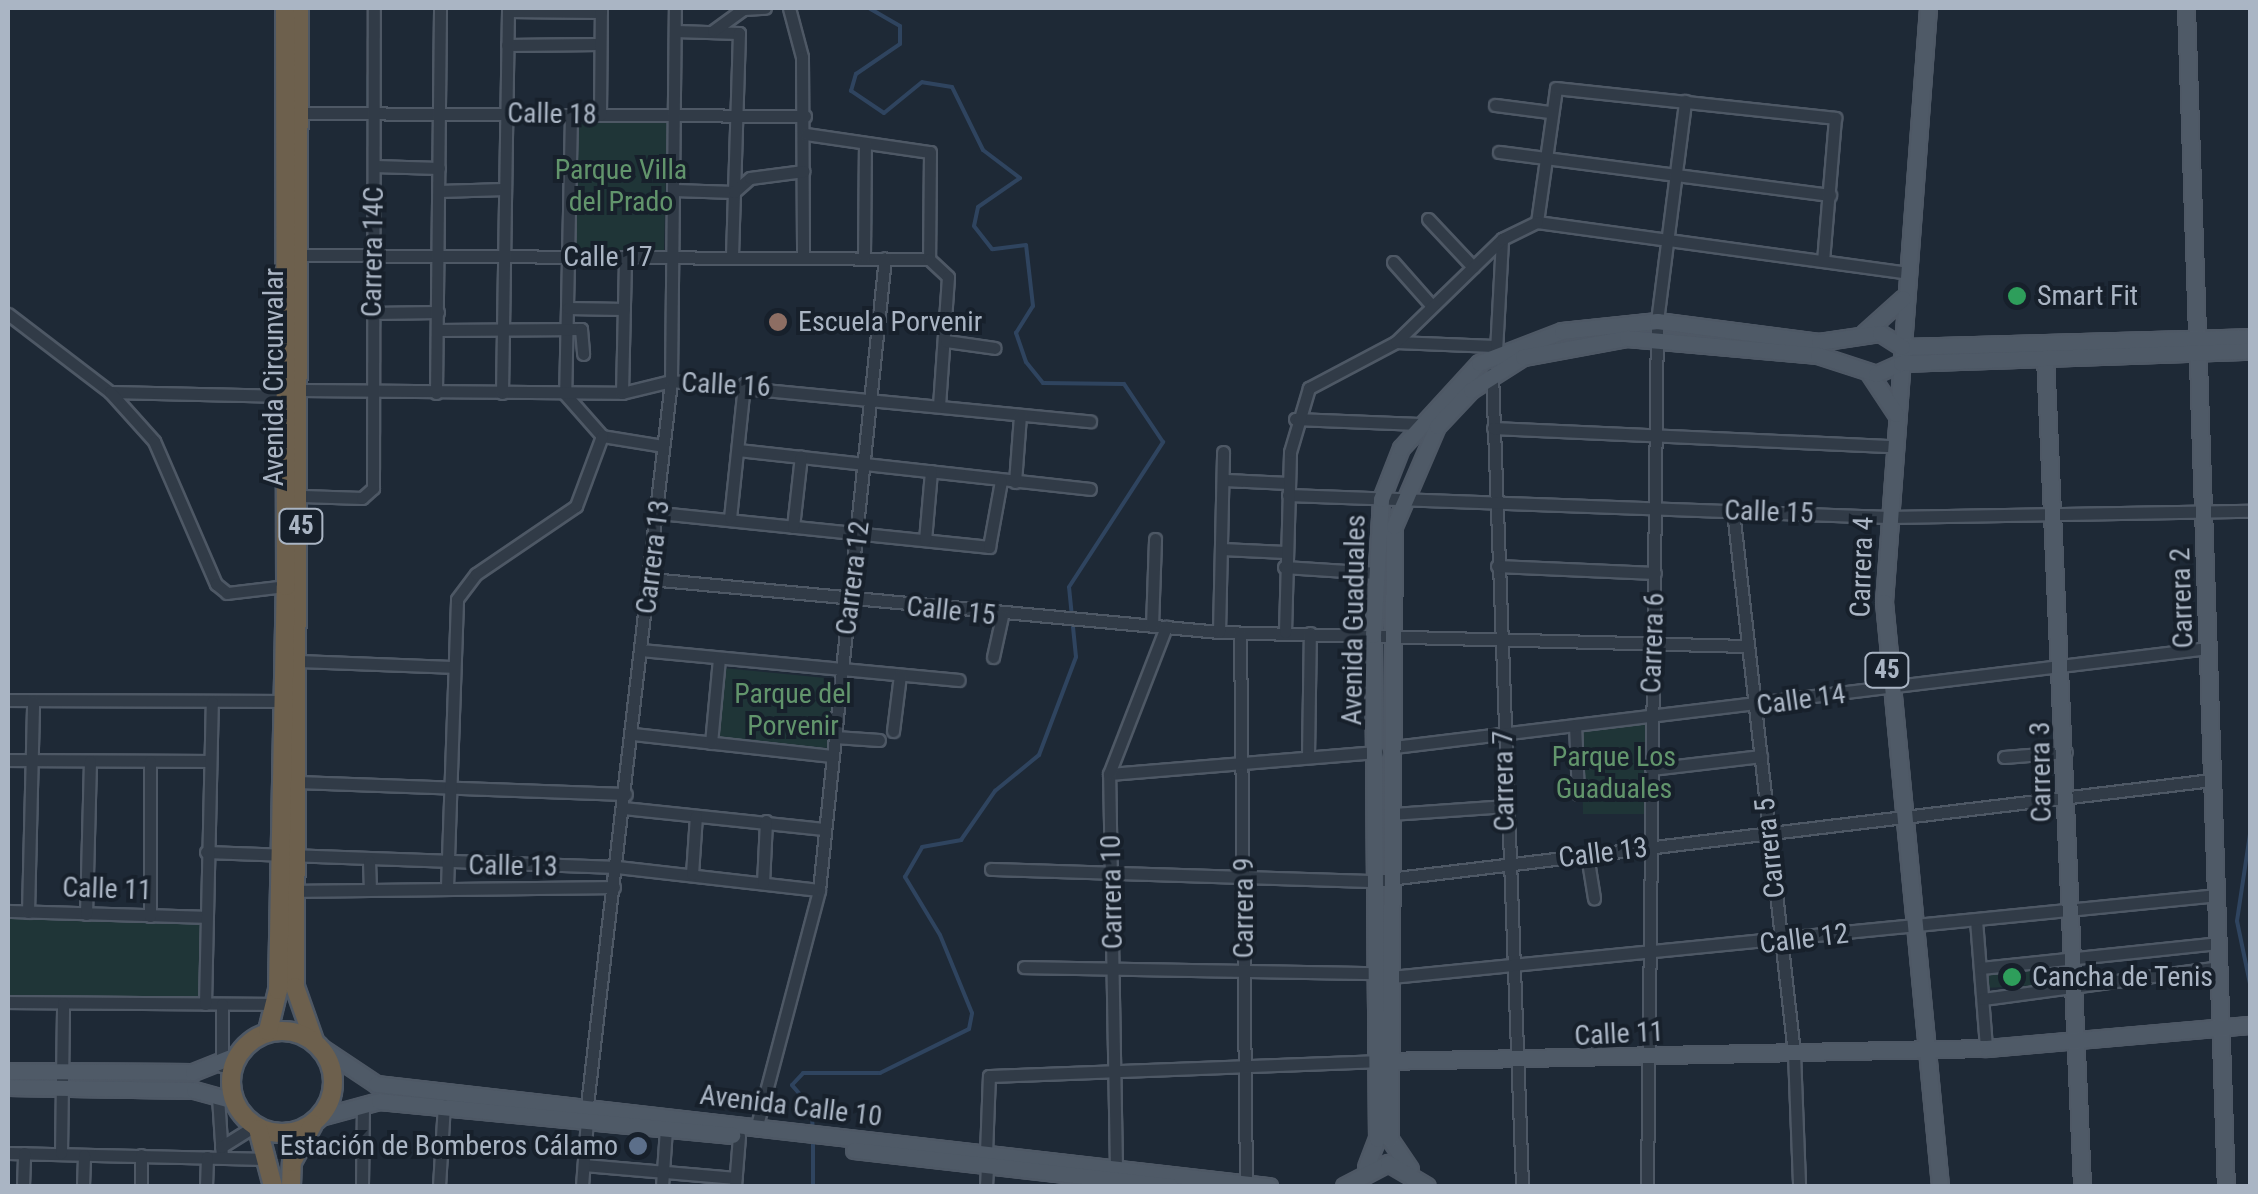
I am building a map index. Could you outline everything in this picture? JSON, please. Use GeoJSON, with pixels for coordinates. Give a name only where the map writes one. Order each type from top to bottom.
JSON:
{"type":"FeatureCollection","features":[{"type":"Feature","properties":{"kind":"highway","name":"Avenida Circunvalar"},"geometry":{"type":"LineString","coordinates":[[285,8],[294,255]]}},
{"type":"Feature","properties":{"kind":"highway","name":"Avenida Circunvalar"},"geometry":{"type":"LineString","coordinates":[[268,1031],[276,1004],[286,891],[284,701],[294,393],[298,8]]}},
{"type":"Feature","properties":{"kind":"highway","name":"Avenida Circunvalar"},"geometry":{"type":"LineString","coordinates":[[286,854],[296,782],[302,496],[294,393]]}},
{"type":"Feature","properties":{"kind":"highway","name":"Avenida Circunvalar"},"geometry":{"type":"LineString","coordinates":[[286,891],[295,987],[317,1044]]}},
{"type":"Feature","properties":{"kind":"highway"},"geometry":{"type":"LineString","coordinates":[[273,1186],[273,1159],[256,1127],[226,1099],[238,1054],[268,1031],[317,1044],[334,1081],[292,1162],[291,1186]]}},
{"type":"Feature","properties":{"kind":"highway"},"geometry":{"type":"LineString","coordinates":[[256,1127],[316,1121]]}},
{"type":"Feature","properties":{"kind":"main road","name":"Carrera 4"},"geometry":{"type":"LineString","coordinates":[[1928,8],[1903,272],[1902,355],[1889,517],[1887,688],[1932,1049],[1940,1186]]}},
{"type":"Feature","properties":{"kind":"main road","name":"Carrera 2"},"geometry":{"type":"LineString","coordinates":[[2186,8],[2226,1186]]}},
{"type":"Feature","properties":{"kind":"main road"},"geometry":{"type":"LineString","coordinates":[[1902,298],[1864,333],[1902,355],[2045,357],[2250,337]]}},
{"type":"Feature","properties":{"kind":"main road","name":"Avenida Guaduales"},"geometry":{"type":"LineString","coordinates":[[1366,1167],[1377,1140],[1391,977],[1381,880],[1373,635],[1381,500],[1419,424],[1495,349],[1562,331],[1657,321],[1818,342],[1864,333]]}},
{"type":"Feature","properties":{"kind":"main road","name":"Avenida Guaduales"},"geometry":{"type":"LineString","coordinates":[[1410,1169],[1390,1139],[1372,973],[1392,814],[1392,636],[1401,499],[1436,426],[1492,374],[1576,342],[1657,338],[1818,355],[1868,373]]}},
{"type":"Feature","properties":{"kind":"main road"},"geometry":{"type":"LineString","coordinates":[[1896,414],[1868,373],[1902,355],[2198,345],[2250,351]]}},
{"type":"Feature","properties":{"kind":"main road","name":"Carrera 3"},"geometry":{"type":"LineString","coordinates":[[2045,357],[2063,667],[2082,1186]]}},
{"type":"Feature","properties":{"kind":"main road","name":"Calle 11"},"geometry":{"type":"LineString","coordinates":[[1384,1061],[1518,1064],[1649,1056],[1986,1048],[2250,1025]]}},
{"type":"Feature","properties":{"kind":"main road","name":"Avenida Calle 10"},"geometry":{"type":"LineString","coordinates":[[317,1044],[376,1084],[756,1129],[816,1141]]}},
{"type":"Feature","properties":{"kind":"main road"},"geometry":{"type":"LineString","coordinates":[[8,1087],[193,1072],[222,1066],[238,1054]]}},
{"type":"Feature","properties":{"kind":"main road"},"geometry":{"type":"LineString","coordinates":[[8,1071],[62,1080],[194,1090],[226,1099]]}},
{"type":"Feature","properties":{"kind":"main road"},"geometry":{"type":"LineString","coordinates":[[193,1072],[194,1090]]}},
{"type":"Feature","properties":{"kind":"main road","name":"Avenida Calle 10"},"geometry":{"type":"LineString","coordinates":[[316,1121],[363,1104],[588,1112],[666,1129],[986,1159],[1170,1186]]}},
{"type":"Feature","properties":{"kind":"main road"},"geometry":{"type":"LineString","coordinates":[[1340,1186],[1366,1167],[1410,1169],[1427,1186]]}},
{"type":"Feature","properties":{"kind":"main road","name":"Avenida Calle 10"},"geometry":{"type":"LineString","coordinates":[[1116,1179],[1270,1186]]}},
{"type":"Feature","properties":{"kind":"street","name":"Carrera 14C"},"geometry":{"type":"LineString","coordinates":[[302,496],[370,496],[374,8]]}},
{"type":"Feature","properties":{"kind":"street"},"geometry":{"type":"LineString","coordinates":[[436,393],[440,8]]}},
{"type":"Feature","properties":{"kind":"street","name":"Carrera 13"},"geometry":{"type":"LineString","coordinates":[[582,1186],[614,887],[622,867],[625,801],[660,513],[671,381],[675,8]]}},
{"type":"Feature","properties":{"kind":"street"},"geometry":{"type":"LineString","coordinates":[[713,31],[743,9],[765,8]]}},
{"type":"Feature","properties":{"kind":"street"},"geometry":{"type":"LineString","coordinates":[[793,8],[806,134],[803,254]]}},
{"type":"Feature","properties":{"kind":"street"},"geometry":{"type":"LineString","coordinates":[[502,393],[508,9],[601,10],[600,115]]}},
{"type":"Feature","properties":{"kind":"street"},"geometry":{"type":"LineString","coordinates":[[675,31],[739,33],[732,258]]}},
{"type":"Feature","properties":{"kind":"street"},"geometry":{"type":"LineString","coordinates":[[508,45],[600,44]]}},
{"type":"Feature","properties":{"kind":"street"},"geometry":{"type":"LineString","coordinates":[[1537,222],[1556,88],[1838,119],[1823,260]]}},
{"type":"Feature","properties":{"kind":"street","name":"Carrera 6"},"geometry":{"type":"LineString","coordinates":[[1648,1186],[1657,321],[1685,101]]}},
{"type":"Feature","properties":{"kind":"street"},"geometry":{"type":"LineString","coordinates":[[1495,105],[1550,112]]}},
{"type":"Feature","properties":{"kind":"street","name":"Calle 18"},"geometry":{"type":"LineString","coordinates":[[299,113],[805,116]]}},
{"type":"Feature","properties":{"kind":"street"},"geometry":{"type":"LineString","coordinates":[[571,115],[566,394],[602,436],[663,446]]}},
{"type":"Feature","properties":{"kind":"street"},"geometry":{"type":"LineString","coordinates":[[806,134],[930,152],[929,259],[948,277],[939,405]]}},
{"type":"Feature","properties":{"kind":"street"},"geometry":{"type":"LineString","coordinates":[[864,143],[864,256]]}},
{"type":"Feature","properties":{"kind":"street"},"geometry":{"type":"LineString","coordinates":[[1499,152],[1674,171],[1830,195]]}},
{"type":"Feature","properties":{"kind":"street"},"geometry":{"type":"LineString","coordinates":[[374,166],[439,168]]}},
{"type":"Feature","properties":{"kind":"street"},"geometry":{"type":"LineString","coordinates":[[674,190],[734,192],[750,178],[804,171]]}},
{"type":"Feature","properties":{"kind":"street"},"geometry":{"type":"LineString","coordinates":[[440,191],[504,189]]}},
{"type":"Feature","properties":{"kind":"street"},"geometry":{"type":"LineString","coordinates":[[1428,220],[1473,267]]}},
{"type":"Feature","properties":{"kind":"street"},"geometry":{"type":"LineString","coordinates":[[1285,632],[1284,567],[1295,418],[1330,372],[1396,342],[1502,239],[1537,222],[1903,272]]}},
{"type":"Feature","properties":{"kind":"street"},"geometry":{"type":"LineString","coordinates":[[1396,342],[1495,349],[1502,239]]}},
{"type":"Feature","properties":{"kind":"street","name":"Calle 17"},"geometry":{"type":"LineString","coordinates":[[294,255],[732,258],[803,254],[929,259]]}},
{"type":"Feature","properties":{"kind":"street"},"geometry":{"type":"LineString","coordinates":[[622,393],[625,258]]}},
{"type":"Feature","properties":{"kind":"street","name":"Carrera 12"},"geometry":{"type":"LineString","coordinates":[[756,1129],[819,890],[841,671],[860,533],[886,258]]}},
{"type":"Feature","properties":{"kind":"street"},"geometry":{"type":"LineString","coordinates":[[1393,262],[1432,305]]}},
{"type":"Feature","properties":{"kind":"street"},"geometry":{"type":"LineString","coordinates":[[568,308],[624,310]]}},
{"type":"Feature","properties":{"kind":"street"},"geometry":{"type":"LineString","coordinates":[[372,313],[438,312]]}},
{"type":"Feature","properties":{"kind":"street"},"geometry":{"type":"LineString","coordinates":[[8,314],[110,392],[154,441],[216,584],[227,593],[286,586]]}},
{"type":"Feature","properties":{"kind":"street"},"geometry":{"type":"LineString","coordinates":[[437,330],[581,329],[582,354]]}},
{"type":"Feature","properties":{"kind":"street"},"geometry":{"type":"LineString","coordinates":[[946,341],[995,348]]}},
{"type":"Feature","properties":{"kind":"street","name":"Carrera 7"},"geometry":{"type":"LineString","coordinates":[[1492,374],[1506,865],[1522,1186]]}},
{"type":"Feature","properties":{"kind":"street","name":"Calle 16"},"geometry":{"type":"LineString","coordinates":[[110,392],[622,393],[671,381],[744,384],[1090,422]]}},
{"type":"Feature","properties":{"kind":"street"},"geometry":{"type":"LineString","coordinates":[[730,518],[744,384]]}},
{"type":"Feature","properties":{"kind":"street"},"geometry":{"type":"LineString","coordinates":[[1015,482],[1020,416]]}},
{"type":"Feature","properties":{"kind":"street"},"geometry":{"type":"LineString","coordinates":[[1295,418],[1419,424]]}},
{"type":"Feature","properties":{"kind":"street"},"geometry":{"type":"LineString","coordinates":[[1493,428],[1654,432],[1893,446]]}},
{"type":"Feature","properties":{"kind":"street"},"geometry":{"type":"LineString","coordinates":[[447,887],[457,599],[476,574],[576,506],[602,436]]}},
{"type":"Feature","properties":{"kind":"street"},"geometry":{"type":"LineString","coordinates":[[738,450],[1090,489]]}},
{"type":"Feature","properties":{"kind":"street"},"geometry":{"type":"LineString","coordinates":[[1218,632],[1224,452]]}},
{"type":"Feature","properties":{"kind":"street"},"geometry":{"type":"LineString","coordinates":[[794,526],[800,456]]}},
{"type":"Feature","properties":{"kind":"street"},"geometry":{"type":"LineString","coordinates":[[925,540],[931,472]]}},
{"type":"Feature","properties":{"kind":"street"},"geometry":{"type":"LineString","coordinates":[[660,513],[994,544],[1000,480]]}},
{"type":"Feature","properties":{"kind":"street","name":"Calle 15"},"geometry":{"type":"LineString","coordinates":[[1225,480],[1381,500],[1493,498],[1889,517],[2250,511]]}},
{"type":"Feature","properties":{"kind":"street","name":"Carrera 5"},"geometry":{"type":"LineString","coordinates":[[1733,510],[1745,646],[1756,707],[1794,1053],[1799,1186]]}},
{"type":"Feature","properties":{"kind":"street","name":"Carrera 10"},"geometry":{"type":"LineString","coordinates":[[1116,1179],[1109,774],[1159,626],[1155,539]]}},
{"type":"Feature","properties":{"kind":"street"},"geometry":{"type":"LineString","coordinates":[[1222,549],[1285,552]]}},
{"type":"Feature","properties":{"kind":"street"},"geometry":{"type":"LineString","coordinates":[[1496,566],[1655,573]]}},
{"type":"Feature","properties":{"kind":"street"},"geometry":{"type":"LineString","coordinates":[[1284,567],[1377,573]]}},
{"type":"Feature","properties":{"kind":"street","name":"Calle 15"},"geometry":{"type":"LineString","coordinates":[[650,578],[1064,622],[1218,632],[1654,640],[1745,646]]}},
{"type":"Feature","properties":{"kind":"street"},"geometry":{"type":"LineString","coordinates":[[993,657],[1002,616]]}},
{"type":"Feature","properties":{"kind":"street","name":"Carrera 9"},"geometry":{"type":"LineString","coordinates":[[1240,633],[1246,1184]]}},
{"type":"Feature","properties":{"kind":"street"},"geometry":{"type":"LineString","coordinates":[[1308,755],[1310,633]]}},
{"type":"Feature","properties":{"kind":"street","name":"Calle 14"},"geometry":{"type":"LineString","coordinates":[[1394,748],[1650,713],[1756,707],[2208,648]]}},
{"type":"Feature","properties":{"kind":"street"},"geometry":{"type":"LineString","coordinates":[[642,650],[959,680]]}},
{"type":"Feature","properties":{"kind":"street"},"geometry":{"type":"LineString","coordinates":[[711,743],[718,658]]}},
{"type":"Feature","properties":{"kind":"street"},"geometry":{"type":"LineString","coordinates":[[298,661],[452,667]]}},
{"type":"Feature","properties":{"kind":"street"},"geometry":{"type":"LineString","coordinates":[[893,731],[900,675]]}},
{"type":"Feature","properties":{"kind":"street"},"geometry":{"type":"LineString","coordinates":[[8,700],[284,701]]}},
{"type":"Feature","properties":{"kind":"street"},"geometry":{"type":"LineString","coordinates":[[28,912],[33,700]]}},
{"type":"Feature","properties":{"kind":"street"},"geometry":{"type":"LineString","coordinates":[[205,1004],[212,702]]}},
{"type":"Feature","properties":{"kind":"street"},"geometry":{"type":"LineString","coordinates":[[1575,725],[1578,794]]}},
{"type":"Feature","properties":{"kind":"street"},"geometry":{"type":"LineString","coordinates":[[633,734],[832,756]]}},
{"type":"Feature","properties":{"kind":"street"},"geometry":{"type":"LineString","coordinates":[[835,736],[879,740]]}},
{"type":"Feature","properties":{"kind":"street"},"geometry":{"type":"LineString","coordinates":[[1109,774],[1377,752]]}},
{"type":"Feature","properties":{"kind":"street"},"geometry":{"type":"LineString","coordinates":[[2004,756],[2066,752]]}},
{"type":"Feature","properties":{"kind":"street"},"geometry":{"type":"LineString","coordinates":[[1651,769],[1761,756]]}},
{"type":"Feature","properties":{"kind":"street"},"geometry":{"type":"LineString","coordinates":[[8,760],[208,761]]}},
{"type":"Feature","properties":{"kind":"street"},"geometry":{"type":"LineString","coordinates":[[86,914],[90,761]]}},
{"type":"Feature","properties":{"kind":"street"},"geometry":{"type":"LineString","coordinates":[[150,761],[150,916]]}},
{"type":"Feature","properties":{"kind":"street","name":"Calle 13"},"geometry":{"type":"LineString","coordinates":[[991,870],[1381,880],[2212,780]]}},
{"type":"Feature","properties":{"kind":"street"},"geometry":{"type":"LineString","coordinates":[[296,782],[625,801],[696,816],[823,829]]}},
{"type":"Feature","properties":{"kind":"street"},"geometry":{"type":"LineString","coordinates":[[1392,814],[1505,806]]}},
{"type":"Feature","properties":{"kind":"street"},"geometry":{"type":"LineString","coordinates":[[692,874],[696,816]]}},
{"type":"Feature","properties":{"kind":"street"},"geometry":{"type":"LineString","coordinates":[[762,883],[766,821]]}},
{"type":"Feature","properties":{"kind":"street","name":"Calle 13"},"geometry":{"type":"LineString","coordinates":[[206,852],[447,866],[622,867],[819,890]]}},
{"type":"Feature","properties":{"kind":"street"},"geometry":{"type":"LineString","coordinates":[[1587,855],[1594,898]]}},
{"type":"Feature","properties":{"kind":"street"},"geometry":{"type":"LineString","coordinates":[[369,861],[370,890]]}},
{"type":"Feature","properties":{"kind":"street"},"geometry":{"type":"LineString","coordinates":[[544,887],[545,866]]}},
{"type":"Feature","properties":{"kind":"street","name":"Calle 13"},"geometry":{"type":"LineString","coordinates":[[286,891],[614,887]]}},
{"type":"Feature","properties":{"kind":"street","name":"Calle 12"},"geometry":{"type":"LineString","coordinates":[[1391,977],[1512,971],[2218,895]]}},
{"type":"Feature","properties":{"kind":"street","name":"Calle 11"},"geometry":{"type":"LineString","coordinates":[[8,911],[206,917]]}},
{"type":"Feature","properties":{"kind":"street"},"geometry":{"type":"LineString","coordinates":[[1976,920],[1986,1048]]}},
{"type":"Feature","properties":{"kind":"street"},"geometry":{"type":"LineString","coordinates":[[1981,968],[2074,954],[2218,943]]}},
{"type":"Feature","properties":{"kind":"street"},"geometry":{"type":"LineString","coordinates":[[1024,967],[1372,973]]}},
{"type":"Feature","properties":{"kind":"street"},"geometry":{"type":"LineString","coordinates":[[1983,998],[2220,967]]}},
{"type":"Feature","properties":{"kind":"street"},"geometry":{"type":"LineString","coordinates":[[8,1002],[276,1004]]}},
{"type":"Feature","properties":{"kind":"street"},"geometry":{"type":"LineString","coordinates":[[61,1154],[63,1003]]}},
{"type":"Feature","properties":{"kind":"street"},"geometry":{"type":"LineString","coordinates":[[222,1004],[222,1066]]}},
{"type":"Feature","properties":{"kind":"street","name":"Calle 11"},"geometry":{"type":"LineString","coordinates":[[986,1159],[989,1076],[1384,1061]]}},
{"type":"Feature","properties":{"kind":"street"},"geometry":{"type":"LineString","coordinates":[[222,1152],[226,1099]]}},
{"type":"Feature","properties":{"kind":"street"},"geometry":{"type":"LineString","coordinates":[[362,1186],[363,1104]]}},
{"type":"Feature","properties":{"kind":"street"},"geometry":{"type":"LineString","coordinates":[[439,1186],[444,1105]]}},
{"type":"Feature","properties":{"kind":"street"},"geometry":{"type":"LineString","coordinates":[[8,1153],[207,1157],[222,1152],[256,1127]]}},
{"type":"Feature","properties":{"kind":"street"},"geometry":{"type":"LineString","coordinates":[[662,1186],[666,1129]]}},
{"type":"Feature","properties":{"kind":"street"},"geometry":{"type":"LineString","coordinates":[[584,1166],[662,1171],[735,1182],[739,1136]]}},
{"type":"Feature","properties":{"kind":"street"},"geometry":{"type":"LineString","coordinates":[[222,1152],[273,1159]]}},
{"type":"Feature","properties":{"kind":"street"},"geometry":{"type":"LineString","coordinates":[[23,1186],[24,1154]]}},
{"type":"Feature","properties":{"kind":"street"},"geometry":{"type":"LineString","coordinates":[[83,1186],[84,1154]]}},
{"type":"Feature","properties":{"kind":"street"},"geometry":{"type":"LineString","coordinates":[[141,1154],[142,1186]]}},
{"type":"Feature","properties":{"kind":"street"},"geometry":{"type":"LineString","coordinates":[[206,1186],[207,1157]]}},
{"type":"Feature","properties":{"kind":"street"},"geometry":{"type":"LineString","coordinates":[[986,1159],[986,1186]]}},
{"type":"Feature","properties":{"kind":"green space","name":"Parque Villa del Prado"},"geometry":{"type":"Polygon","coordinates":[[[577,121],[667,123],[664,251],[575,249],[577,121]]]}},
{"type":"Feature","properties":{"kind":"green space","name":"Parque del Porvenir"},"geometry":{"type":"Polygon","coordinates":[[[723,668],[836,679],[828,748],[718,738],[723,668]]]}},
{"type":"Feature","properties":{"kind":"green space","name":"Parque Los Guaduales"},"geometry":{"type":"Polygon","coordinates":[[[1645,723],[1647,814],[1583,814],[1581,732],[1645,723]]]}},
{"type":"Feature","properties":{"kind":"green space"},"geometry":{"type":"Polygon","coordinates":[[[8,918],[203,920],[202,1000],[8,995],[8,918]]]}},
{"type":"Feature","properties":{"kind":"green space","name":"Cancha de Tenis"},"geometry":{"type":"Polygon","coordinates":[[[2038,963],[2038,985],[1986,988],[1985,968],[2038,963]]]}},
{"type":"Feature","properties":{"kind":"waterway"},"geometry":{"type":"LineString","coordinates":[[813,1130],[811,1107],[792,1085],[803,1073],[880,1073],[969,1029],[972,1013],[940,935],[905,877],[922,847],[961,840],[995,791],[1039,755],[1076,657],[1069,587],[1163,442],[1124,384],[1043,383],[1026,362],[1016,333],[1033,306],[1026,245],[992,249],[974,226],[978,207],[1020,178],[983,150],[952,87],[922,82],[884,113],[851,91],[856,74],[900,44],[900,26],[869,8]]}},
{"type":"Feature","properties":{"kind":"waterway"},"geometry":{"type":"LineString","coordinates":[[2250,834],[2237,921],[2250,984]]}},
{"type":"Feature","properties":{"kind":"waterway"},"geometry":{"type":"LineString","coordinates":[[813,1140],[813,1186]]}},
{"type":"Feature","properties":{"kind":"place","name":"Smart Fit"},"geometry":{"type":"Point","coordinates":[2017,296]}},
{"type":"Feature","properties":{"kind":"place","name":"Escuela Porvenir"},"geometry":{"type":"Point","coordinates":[778,322]}},
{"type":"Feature","properties":{"kind":"place","name":"Cancha de Tenis"},"geometry":{"type":"Point","coordinates":[2012,977]}},
{"type":"Feature","properties":{"kind":"place","name":"Estación de Bomberos Cálamo"},"geometry":{"type":"Point","coordinates":[638,1146]}}]}
